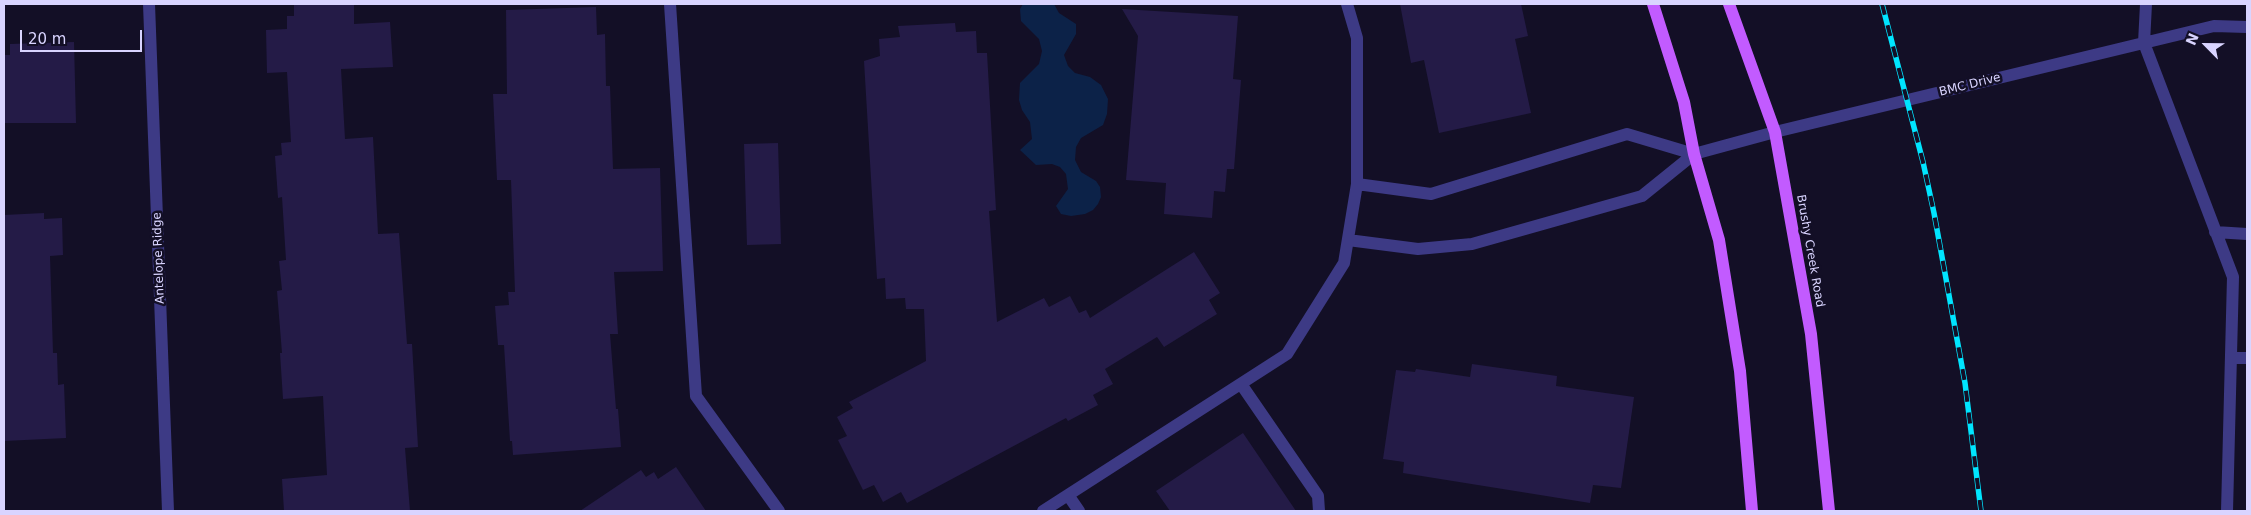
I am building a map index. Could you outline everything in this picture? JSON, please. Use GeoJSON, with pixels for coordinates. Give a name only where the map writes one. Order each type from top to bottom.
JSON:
{"type":"FeatureCollection","features":[{"type":"Feature","properties":{"kind":"main road"},"geometry":{"type":"LineString","coordinates":[[1653,4],[1684,102],[1694,154],[1719,240],[1740,371],[1752,511]]}},
{"type":"Feature","properties":{"kind":"main road","name":"Brushy Creek Road"},"geometry":{"type":"LineString","coordinates":[[1729,4],[1775,132],[1811,334],[1829,511]]}},
{"type":"Feature","properties":{"kind":"street","name":"Antelope Ridge"},"geometry":{"type":"LineString","coordinates":[[149,4],[168,511]]}},
{"type":"Feature","properties":{"kind":"street"},"geometry":{"type":"LineString","coordinates":[[670,4],[696,396],[779,511]]}},
{"type":"Feature","properties":{"kind":"street"},"geometry":{"type":"LineString","coordinates":[[1043,511],[1287,354],[1344,263],[1357,184],[1357,38],[1347,4]]}},
{"type":"Feature","properties":{"kind":"street"},"geometry":{"type":"LineString","coordinates":[[2146,4],[2144,42],[2232,277],[2227,511]]}},
{"type":"Feature","properties":{"kind":"street","name":"BMC Drive"},"geometry":{"type":"LineString","coordinates":[[1694,154],[1775,132],[2144,42],[2214,26],[2247,27]]}},
{"type":"Feature","properties":{"kind":"street"},"geometry":{"type":"LineString","coordinates":[[1357,184],[1431,194],[1628,134],[1694,154]]}},
{"type":"Feature","properties":{"kind":"street"},"geometry":{"type":"LineString","coordinates":[[1348,240],[1418,249],[1472,244],[1642,196],[1694,154]]}},
{"type":"Feature","properties":{"kind":"street"},"geometry":{"type":"LineString","coordinates":[[2216,232],[2247,234]]}},
{"type":"Feature","properties":{"kind":"street"},"geometry":{"type":"LineString","coordinates":[[2231,358],[2247,358]]}},
{"type":"Feature","properties":{"kind":"street"},"geometry":{"type":"LineString","coordinates":[[1241,384],[1318,496],[1319,511]]}},
{"type":"Feature","properties":{"kind":"street"},"geometry":{"type":"LineString","coordinates":[[1068,495],[1079,511]]}},
{"type":"Feature","properties":{"kind":"water"},"geometry":{"type":"Polygon","coordinates":[[[1023,4],[1054,4],[1059,13],[1076,24],[1076,34],[1064,55],[1068,66],[1075,73],[1090,77],[1101,85],[1108,99],[1107,114],[1103,125],[1081,138],[1076,147],[1075,160],[1081,172],[1096,181],[1100,187],[1101,197],[1098,204],[1093,210],[1085,214],[1071,216],[1061,214],[1056,206],[1068,189],[1066,174],[1060,167],[1052,164],[1036,165],[1020,150],[1032,139],[1030,122],[1022,110],[1019,100],[1020,83],[1039,64],[1042,51],[1039,39],[1021,21],[1020,9],[1023,4]]]}},
{"type":"Feature","properties":{"kind":"building"},"geometry":{"type":"Polygon","coordinates":[[[294,4],[354,4],[354,24],[390,22],[393,67],[341,69],[345,139],[373,137],[378,234],[399,233],[407,344],[412,344],[418,447],[405,448],[410,511],[284,511],[282,479],[327,475],[323,396],[283,399],[280,353],[282,353],[277,291],[282,290],[279,261],[286,260],[282,197],[278,198],[275,156],[282,155],[281,143],[291,142],[287,72],[267,73],[266,30],[287,29],[287,16],[294,16],[294,4]]]}},
{"type":"Feature","properties":{"kind":"building"},"geometry":{"type":"Polygon","coordinates":[[[1400,4],[1521,4],[1528,36],[1515,39],[1531,113],[1439,133],[1424,60],[1411,63],[1400,4]]]}},
{"type":"Feature","properties":{"kind":"building"},"geometry":{"type":"Polygon","coordinates":[[[596,7],[597,35],[605,34],[606,86],[610,86],[613,169],[660,168],[663,271],[614,272],[618,334],[610,334],[621,447],[513,455],[512,441],[510,441],[504,345],[498,345],[495,306],[509,305],[508,292],[515,292],[511,180],[497,180],[493,94],[507,94],[506,10],[596,7]]]}},
{"type":"Feature","properties":{"kind":"building"},"geometry":{"type":"Polygon","coordinates":[[[1122,9],[1238,16],[1233,79],[1241,80],[1234,169],[1227,169],[1225,192],[1214,191],[1212,218],[1164,214],[1166,183],[1126,180],[1138,36],[1122,9]]]}},
{"type":"Feature","properties":{"kind":"building"},"geometry":{"type":"Polygon","coordinates":[[[955,23],[956,32],[976,31],[977,53],[987,53],[996,210],[989,211],[997,322],[1044,298],[1049,307],[1070,296],[1079,313],[1086,310],[1090,318],[1194,252],[1220,293],[1209,300],[1217,314],[1164,347],[1157,337],[1105,369],[1113,384],[1093,395],[1098,405],[1068,421],[1066,418],[907,503],[901,492],[883,502],[874,485],[863,490],[838,440],[847,436],[837,417],[853,408],[849,402],[926,361],[924,309],[906,309],[905,298],[886,299],[885,278],[877,279],[864,61],[880,56],[879,39],[900,37],[898,26],[955,23]]]}},
{"type":"Feature","properties":{"kind":"building"},"geometry":{"type":"Polygon","coordinates":[[[74,42],[76,123],[4,123],[4,55],[10,55],[10,44],[74,42]]]}},
{"type":"Feature","properties":{"kind":"building"},"geometry":{"type":"Polygon","coordinates":[[[778,143],[781,244],[747,245],[744,144],[778,143]]]}},
{"type":"Feature","properties":{"kind":"building"},"geometry":{"type":"Polygon","coordinates":[[[44,213],[44,219],[62,218],[63,255],[50,256],[53,353],[57,353],[58,385],[64,384],[66,438],[4,441],[4,215],[44,213]]]}},
{"type":"Feature","properties":{"kind":"building"},"geometry":{"type":"Polygon","coordinates":[[[1472,364],[1557,376],[1556,386],[1634,397],[1621,488],[1593,485],[1590,503],[1403,473],[1404,462],[1383,459],[1396,370],[1415,372],[1416,369],[1470,377],[1472,364]]]}},
{"type":"Feature","properties":{"kind":"building"},"geometry":{"type":"Polygon","coordinates":[[[1243,433],[1296,511],[1170,511],[1156,491],[1243,433]]]}},
{"type":"Feature","properties":{"kind":"building"},"geometry":{"type":"Polygon","coordinates":[[[676,467],[706,511],[580,511],[641,470],[646,477],[654,472],[658,479],[676,467]]]}},
{"type":"Feature","properties":{"kind":"railway"},"geometry":{"type":"LineString","coordinates":[[1882,4],[1923,162],[1934,213],[1965,383],[1981,511]]}}]}
